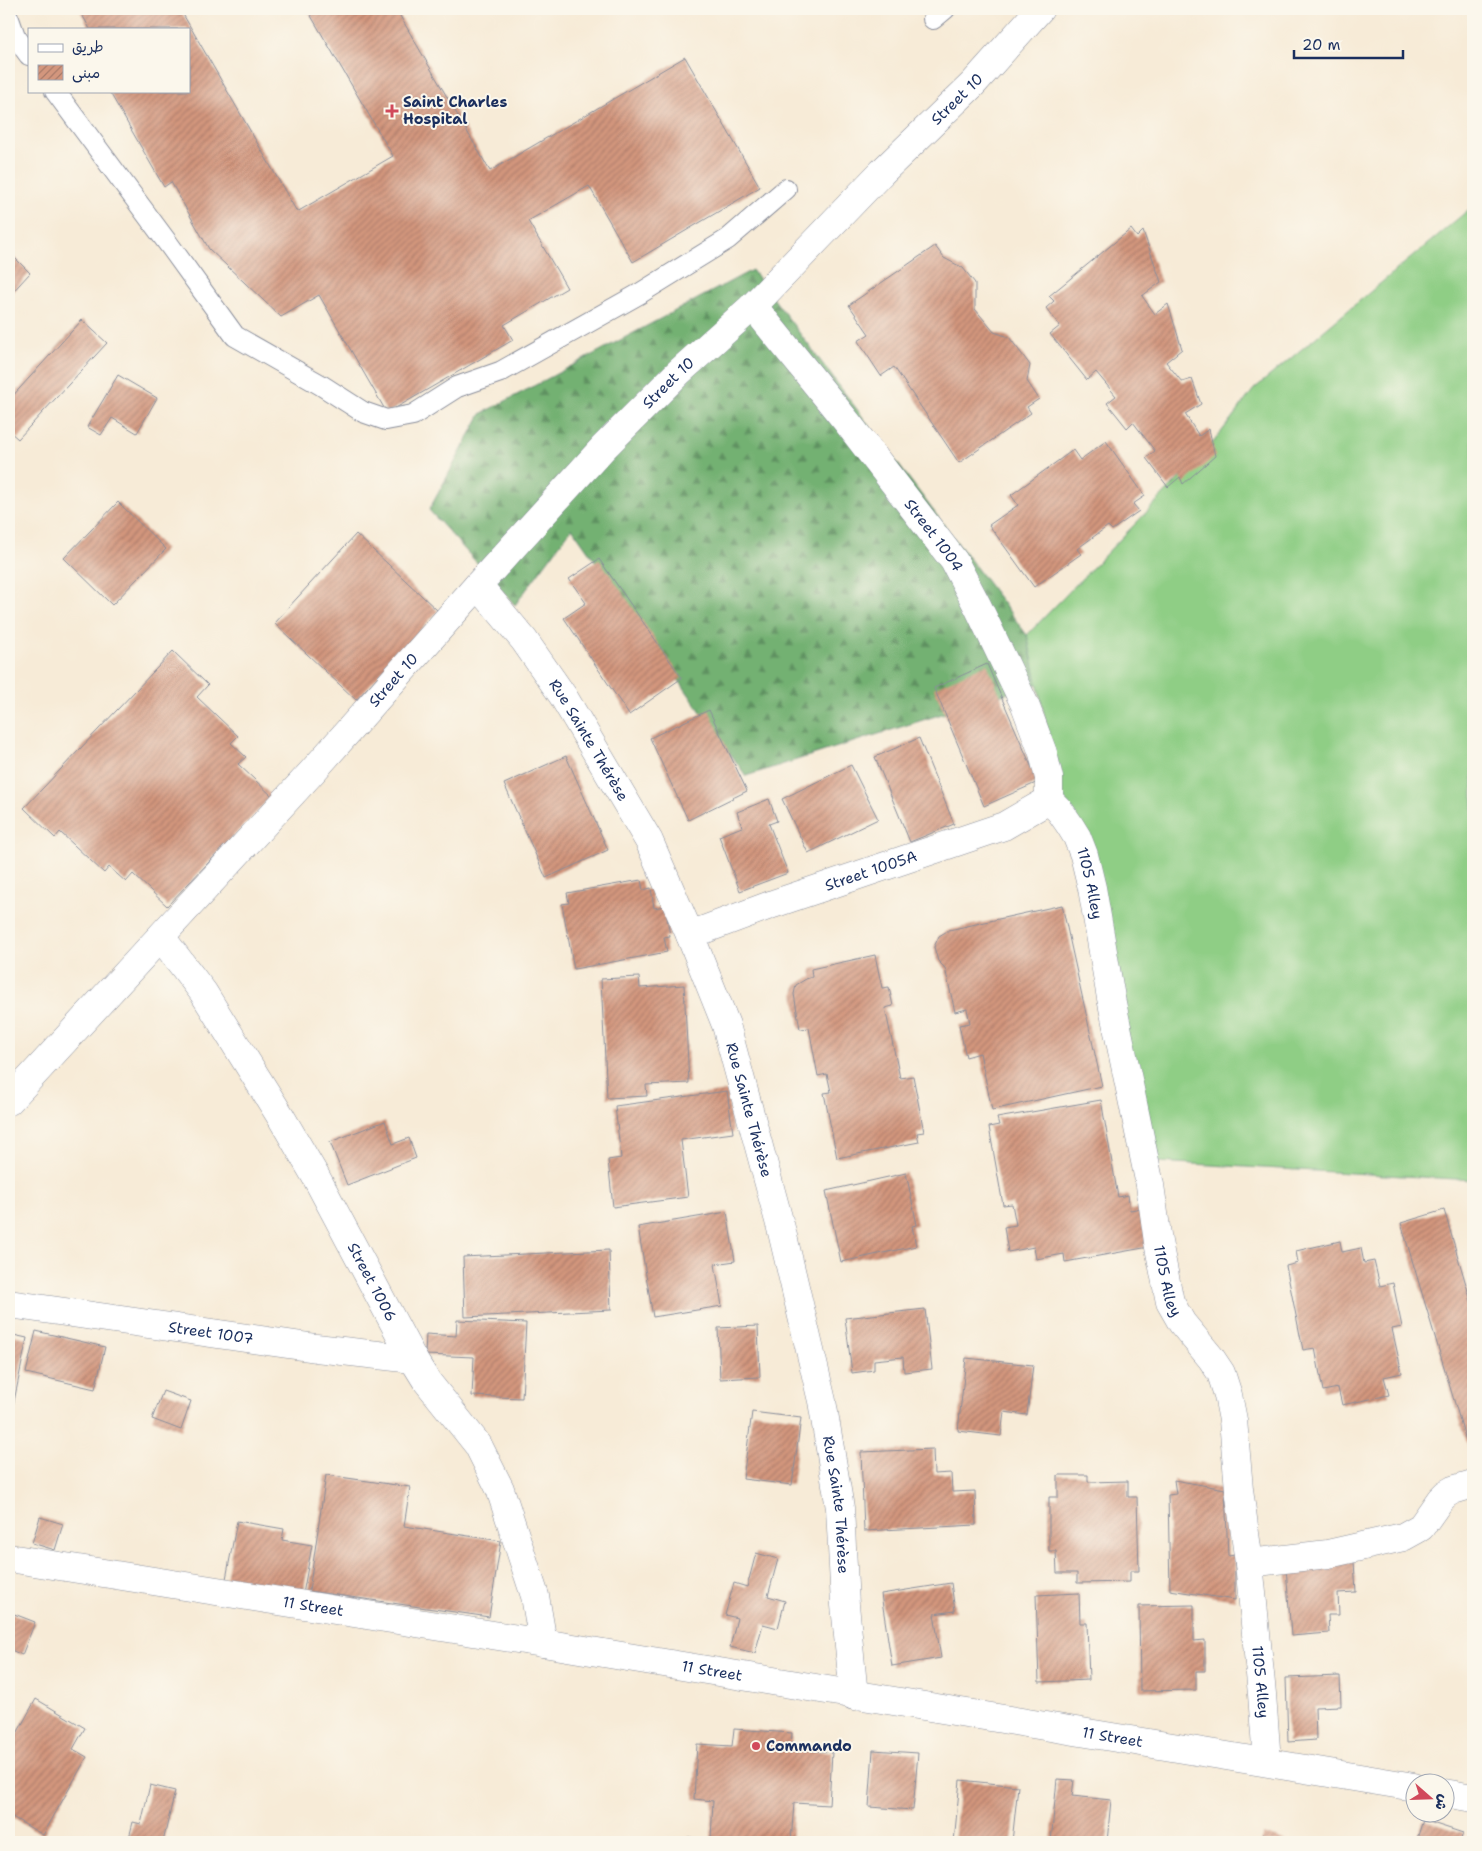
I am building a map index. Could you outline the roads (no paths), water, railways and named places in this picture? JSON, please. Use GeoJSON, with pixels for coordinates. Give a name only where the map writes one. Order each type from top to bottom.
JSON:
{"type":"FeatureCollection","features":[{"type":"Feature","properties":{"kind":"street","name":"Street 10"},"geometry":{"type":"LineString","coordinates":[[9,1101],[312,772],[603,448],[679,372],[753,306],[882,172],[973,84],[1040,9]]}},
{"type":"Feature","properties":{"kind":"street","name":"Street 1004"},"geometry":{"type":"LineString","coordinates":[[753,306],[847,422],[954,561],[1025,704],[1043,753],[1049,778],[1049,800]]}},
{"type":"Feature","properties":{"kind":"street","name":"Rue Sainte Thérèse"},"geometry":{"type":"LineString","coordinates":[[478,585],[524,640],[568,704],[649,841],[726,1024],[782,1232],[822,1402],[840,1508],[845,1605],[854,1696]]}},
{"type":"Feature","properties":{"kind":"street","name":"Street 1005A"},"geometry":{"type":"LineString","coordinates":[[690,935],[773,904],[1004,826],[1049,800]]}},
{"type":"Feature","properties":{"kind":"street","name":"1105 Alley"},"geometry":{"type":"LineString","coordinates":[[1049,800],[1060,811],[1077,837],[1088,872],[1111,998],[1150,1185],[1158,1242],[1170,1302],[1182,1322],[1221,1373],[1228,1395],[1233,1420],[1249,1563],[1267,1762]]}},
{"type":"Feature","properties":{"kind":"street","name":"Street 1006"},"geometry":{"type":"LineString","coordinates":[[161,937],[203,992],[281,1117],[316,1177],[426,1380],[478,1445],[500,1488],[535,1596],[543,1643]]}},
{"type":"Feature","properties":{"kind":"street","name":"Street 1007"},"geometry":{"type":"LineString","coordinates":[[9,1304],[316,1348],[413,1359]]}},
{"type":"Feature","properties":{"kind":"street"},"geometry":{"type":"LineString","coordinates":[[1249,1563],[1328,1554],[1403,1537],[1421,1527],[1446,1494],[1473,1484]]}},
{"type":"Feature","properties":{"kind":"street","name":"11 Street"},"geometry":{"type":"LineString","coordinates":[[9,1558],[543,1643],[854,1696],[1404,1785]]}},
{"type":"Feature","properties":{"kind":"street"},"geometry":{"type":"LineString","coordinates":[[1454,1795],[1473,1798]]}},
{"type":"Feature","properties":{"kind":"lane"},"geometry":{"type":"LineString","coordinates":[[9,19],[15,36],[28,54]]}},
{"type":"Feature","properties":{"kind":"lane"},"geometry":{"type":"LineString","coordinates":[[56,92],[234,336],[313,380],[363,412],[386,420],[413,415],[457,387],[500,372],[639,294],[728,239],[786,189]]}},
{"type":"Feature","properties":{"kind":"place","name":"Saint Charles Hospital"},"geometry":{"type":"Point","coordinates":[392,111]}},
{"type":"Feature","properties":{"kind":"place","name":"Commando"},"geometry":{"type":"Point","coordinates":[756,1746]}}]}
